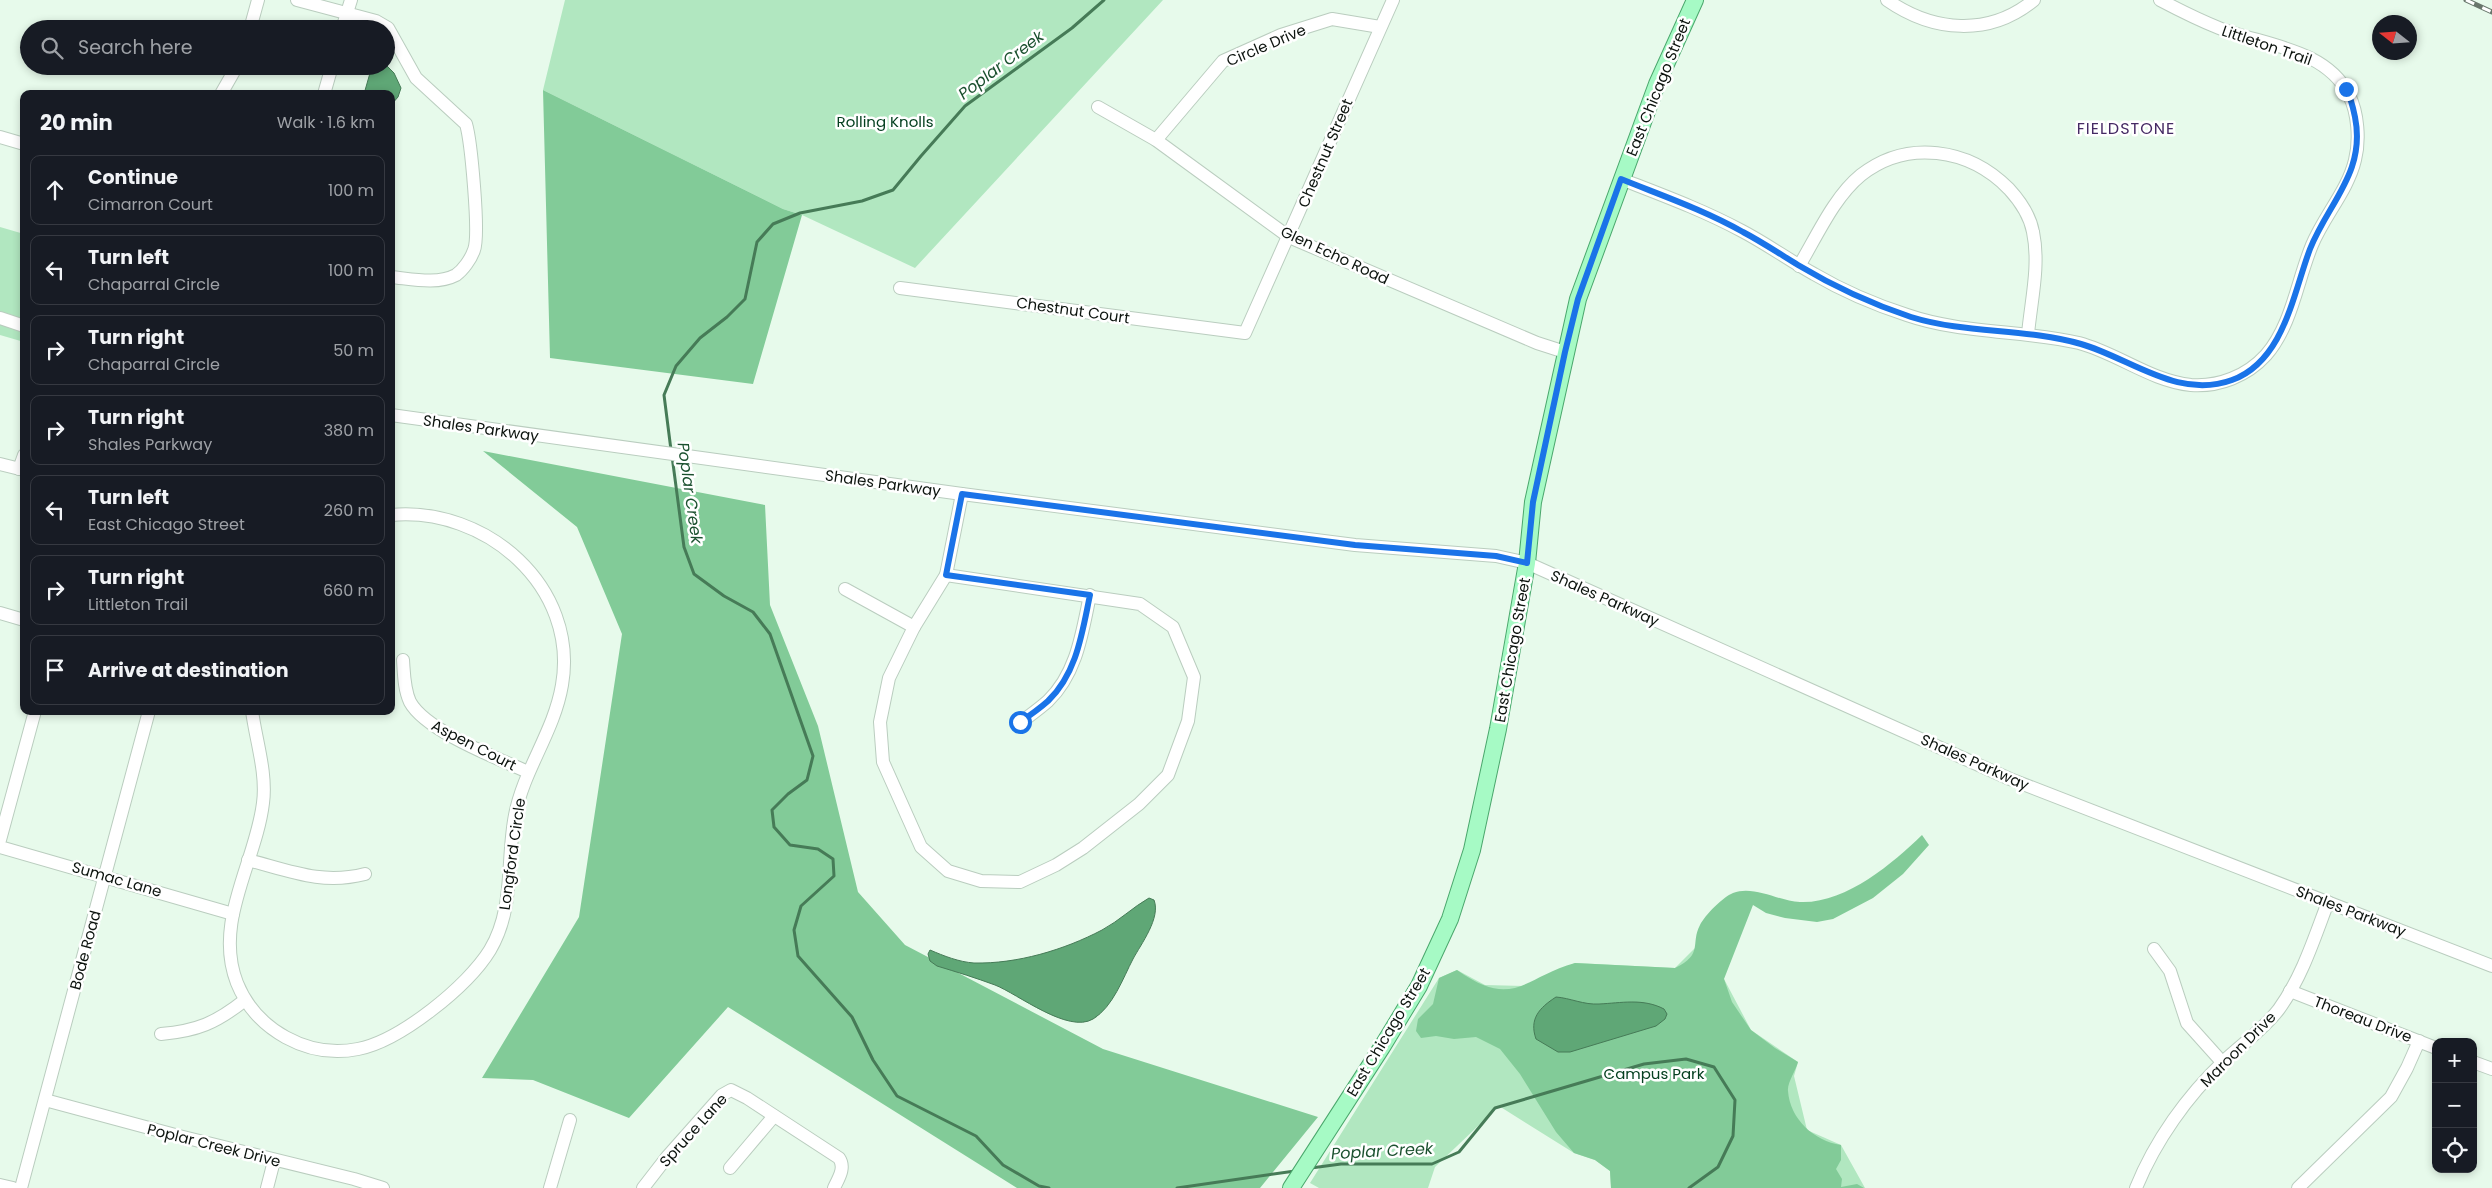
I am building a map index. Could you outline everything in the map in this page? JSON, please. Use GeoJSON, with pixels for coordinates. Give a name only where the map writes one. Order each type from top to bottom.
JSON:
{"type":"FeatureCollection","features":[{"type":"Feature","properties":{"kind":"main road","name":"East Chicago Street"},"geometry":{"type":"LineString","coordinates":[[1292,1188],[1419,986],[1450,919],[1472,850],[1481,811],[1502,708],[1527,563],[1533,502],[1578,299],[1657,84],[1695,0]]}},
{"type":"Feature","properties":{"kind":"street"},"geometry":{"type":"LineString","coordinates":[[252,20],[258,0]]}},
{"type":"Feature","properties":{"kind":"street"},"geometry":{"type":"LineString","coordinates":[[297,0],[372,20]]}},
{"type":"Feature","properties":{"kind":"street"},"geometry":{"type":"LineString","coordinates":[[345,20],[351,0]]}},
{"type":"Feature","properties":{"kind":"street","name":"Chestnut Street"},"geometry":{"type":"LineString","coordinates":[[1245,333],[1393,0]]}},
{"type":"Feature","properties":{"kind":"street"},"geometry":{"type":"LineString","coordinates":[[1887,0],[1942,26],[1962,27],[2000,21],[2034,0]]}},
{"type":"Feature","properties":{"kind":"street","name":"Littleton Trail"},"geometry":{"type":"LineString","coordinates":[[1621,179],[1707,213],[1746,233],[1799,266],[1852,293],[1912,317],[1955,327],[2028,334],[2087,346],[2174,382],[2193,385],[2232,380],[2255,365],[2277,340],[2313,243],[2347,182],[2355,162],[2358,145],[2354,110],[2346,89],[2330,72],[2303,55],[2218,28],[2160,0]]}},
{"type":"Feature","properties":{"kind":"street","name":"Circle Drive"},"geometry":{"type":"LineString","coordinates":[[1156,140],[1223,61],[1281,35],[1332,20],[1380,27]]}},
{"type":"Feature","properties":{"kind":"street"},"geometry":{"type":"LineString","coordinates":[[395,40],[416,78],[460,116],[466,124],[476,236],[474,250],[457,274],[440,280],[395,277]]}},
{"type":"Feature","properties":{"kind":"street"},"geometry":{"type":"LineString","coordinates":[[224,90],[232,75]]}},
{"type":"Feature","properties":{"kind":"street"},"geometry":{"type":"LineString","coordinates":[[325,90],[329,75]]}},
{"type":"Feature","properties":{"kind":"street","name":"Glen Echo Road"},"geometry":{"type":"LineString","coordinates":[[1098,108],[1156,140],[1289,237],[1536,343],[1565,352]]}},
{"type":"Feature","properties":{"kind":"street"},"geometry":{"type":"LineString","coordinates":[[0,137],[20,143]]}},
{"type":"Feature","properties":{"kind":"street"},"geometry":{"type":"LineString","coordinates":[[1799,266],[1848,189],[1860,176],[1877,164],[1894,157],[1925,152],[1963,158],[1990,171],[2003,183],[2015,196],[2026,213],[2033,230],[2035,271],[2028,334]]}},
{"type":"Feature","properties":{"kind":"street","name":"Chestnut Court"},"geometry":{"type":"LineString","coordinates":[[900,288],[1245,333]]}},
{"type":"Feature","properties":{"kind":"street"},"geometry":{"type":"LineString","coordinates":[[0,318],[20,325]]}},
{"type":"Feature","properties":{"kind":"street","name":"Shales Parkway"},"geometry":{"type":"LineString","coordinates":[[395,416],[646,452],[899,484],[962,494],[1355,545],[1496,556],[1527,563],[2010,779],[2492,966]]}},
{"type":"Feature","properties":{"kind":"street"},"geometry":{"type":"LineString","coordinates":[[0,464],[20,469]]}},
{"type":"Feature","properties":{"kind":"street"},"geometry":{"type":"LineString","coordinates":[[946,575],[1090,595],[1140,604],[1174,627],[1194,677],[1188,721],[1168,775],[1139,804],[1082,848],[1056,865],[1020,882],[981,881],[948,871],[921,847],[883,762],[880,722],[889,678],[914,627],[946,575],[962,494]]}},
{"type":"Feature","properties":{"kind":"street","name":"Longford Circle"},"geometry":{"type":"LineString","coordinates":[[253,715],[264,788],[263,804],[233,914],[230,938],[231,964],[244,1000],[262,1021],[277,1033],[315,1048],[343,1051],[358,1049],[387,1039],[460,987],[489,952],[504,914],[514,816],[528,772],[547,738],[563,683],[562,640],[547,598],[536,580],[515,556],[488,535],[454,521],[436,517],[395,515]]}},
{"type":"Feature","properties":{"kind":"street"},"geometry":{"type":"LineString","coordinates":[[845,590],[914,627]]}},
{"type":"Feature","properties":{"kind":"street"},"geometry":{"type":"LineString","coordinates":[[1020,722],[1048,701],[1068,677],[1079,649],[1090,595]]}},
{"type":"Feature","properties":{"kind":"street"},"geometry":{"type":"LineString","coordinates":[[0,613],[20,619]]}},
{"type":"Feature","properties":{"kind":"street","name":"Aspen Court"},"geometry":{"type":"LineString","coordinates":[[403,660],[409,700],[424,719],[448,734],[528,772]]}},
{"type":"Feature","properties":{"kind":"street"},"geometry":{"type":"LineString","coordinates":[[0,840],[34,715]]}},
{"type":"Feature","properties":{"kind":"street","name":"Bode Road"},"geometry":{"type":"LineString","coordinates":[[21,1188],[148,715]]}},
{"type":"Feature","properties":{"kind":"street","name":"Sumac Lane"},"geometry":{"type":"LineString","coordinates":[[0,846],[233,914]]}},
{"type":"Feature","properties":{"kind":"street"},"geometry":{"type":"LineString","coordinates":[[248,860],[316,878],[344,878],[365,874]]}},
{"type":"Feature","properties":{"kind":"street","name":"Maroon Drive"},"geometry":{"type":"LineString","coordinates":[[2136,1188],[2153,1151],[2190,1097],[2222,1062],[2263,1026],[2278,1010],[2302,969],[2328,902]]}},
{"type":"Feature","properties":{"kind":"street"},"geometry":{"type":"LineString","coordinates":[[2154,949],[2170,971],[2187,1023],[2222,1062]]}},
{"type":"Feature","properties":{"kind":"street","name":"Thoreau Drive"},"geometry":{"type":"LineString","coordinates":[[2290,991],[2432,1046]]}},
{"type":"Feature","properties":{"kind":"street"},"geometry":{"type":"LineString","coordinates":[[160,1034],[198,1029],[212,1023],[244,1000]]}},
{"type":"Feature","properties":{"kind":"street"},"geometry":{"type":"LineString","coordinates":[[2298,1188],[2391,1097],[2407,1068],[2418,1041]]}},
{"type":"Feature","properties":{"kind":"street"},"geometry":{"type":"LineString","coordinates":[[2477,1063],[2492,1069]]}},
{"type":"Feature","properties":{"kind":"street","name":"Spruce Lane"},"geometry":{"type":"LineString","coordinates":[[644,1188],[667,1157],[726,1091],[736,1092],[774,1116]]}},
{"type":"Feature","properties":{"kind":"street","name":"Poplar Creek Drive"},"geometry":{"type":"LineString","coordinates":[[45,1100],[383,1188]]}},
{"type":"Feature","properties":{"kind":"street"},"geometry":{"type":"LineString","coordinates":[[730,1168],[774,1116],[840,1158],[842,1165],[834,1188]]}},
{"type":"Feature","properties":{"kind":"street"},"geometry":{"type":"LineString","coordinates":[[550,1188],[570,1120]]}},
{"type":"Feature","properties":{"kind":"street"},"geometry":{"type":"LineString","coordinates":[[267,1188],[274,1160]]}},
{"type":"Feature","properties":{"kind":"street"},"geometry":{"type":"LineString","coordinates":[[0,1185],[13,1188]]}},
{"type":"Feature","properties":{"kind":"green space","name":"Rolling Knolls"},"geometry":{"type":"Polygon","coordinates":[[[565,0],[1163,0],[915,268],[802,215],[783,209],[543,90],[565,0]]]}},
{"type":"Feature","properties":{"kind":"green space"},"geometry":{"type":"Polygon","coordinates":[[[543,90],[783,209],[802,215],[753,384],[550,358],[543,90]]]}},
{"type":"Feature","properties":{"kind":"green space"},"geometry":{"type":"Polygon","coordinates":[[[0,227],[20,233],[20,341],[0,335],[0,227]]]}},
{"type":"Feature","properties":{"kind":"green space"},"geometry":{"type":"Polygon","coordinates":[[[483,451],[765,505],[770,605],[818,726],[858,892],[905,945],[1103,1049],[1318,1117],[1260,1188],[1017,1188],[728,1007],[629,1118],[533,1080],[482,1078],[579,917],[622,634],[577,527],[483,451]]]}},
{"type":"Feature","properties":{"kind":"green space","name":"Campus Park"},"geometry":{"type":"Polygon","coordinates":[[[1922,835],[1929,845],[1903,874],[1873,898],[1833,919],[1817,922],[1785,918],[1766,913],[1753,905],[1724,979],[1732,1002],[1751,1030],[1798,1062],[1788,1088],[1793,1111],[1813,1134],[1831,1143],[1841,1145],[1841,1160],[1836,1169],[1842,1179],[1841,1187],[1857,1184],[1864,1188],[1611,1188],[1610,1171],[1595,1160],[1574,1153],[1556,1132],[1520,1074],[1500,1049],[1476,1037],[1454,1039],[1436,1036],[1421,1038],[1416,1031],[1418,1019],[1433,1004],[1439,978],[1457,970],[1476,982],[1492,988],[1505,989],[1518,987],[1575,963],[1675,968],[1690,958],[1693,953],[1697,932],[1702,921],[1729,895],[1741,891],[1749,891],[1800,902],[1817,901],[1834,896],[1867,880],[1897,858],[1922,835]]]}},
{"type":"Feature","properties":{"kind":"green space","name":"Campus Park"},"geometry":{"type":"Polygon","coordinates":[[[1696,947],[1724,979],[1751,1030],[1798,1062],[1794,1076],[1807,1130],[1841,1145],[1865,1188],[1611,1188],[1610,1171],[1595,1160],[1574,1153],[1499,1106],[1435,1167],[1428,1188],[1319,1188],[1310,1183],[1439,978],[1457,970],[1485,985],[1524,986],[1575,963],[1675,968],[1696,947]]]}},
{"type":"Feature","properties":{"kind":"shaded area"},"geometry":{"type":"Polygon","coordinates":[[[369,75],[395,75],[401,88],[395,100],[395,90],[365,90],[369,75]]]}},
{"type":"Feature","properties":{"kind":"shaded area"},"geometry":{"type":"Polygon","coordinates":[[[1149,898],[1154,900],[1155,915],[1153,923],[1117,992],[1100,1014],[1093,1019],[1083,1022],[1057,1017],[995,985],[937,966],[930,961],[928,954],[930,950],[957,960],[990,963],[1040,954],[1072,944],[1102,930],[1149,898]]]}},
{"type":"Feature","properties":{"kind":"shaded area"},"geometry":{"type":"Polygon","coordinates":[[[1556,997],[1593,1004],[1648,1003],[1664,1009],[1667,1014],[1665,1019],[1656,1026],[1570,1052],[1558,1052],[1536,1039],[1534,1032],[1535,1020],[1540,1010],[1556,997]]]}},
{"type":"Feature","properties":{"kind":"waterway","name":"Poplar Creek"},"geometry":{"type":"LineString","coordinates":[[671,450],[664,395],[676,366],[700,338],[727,317],[745,299],[757,242],[773,224],[800,213],[862,201],[893,190],[965,106],[1072,28],[1104,0]]}},
{"type":"Feature","properties":{"kind":"waterway","name":"Poplar Creek"},"geometry":{"type":"LineString","coordinates":[[672,456],[684,547],[694,574],[724,596],[753,612],[770,634],[813,756],[807,780],[788,794],[772,810],[774,827],[790,845],[818,849],[833,859],[834,876],[801,906],[794,930],[798,956],[852,1017],[873,1060],[897,1096],[976,1136],[1003,1165],[1039,1186],[1049,1188]]}},
{"type":"Feature","properties":{"kind":"waterway","name":"Poplar Creek"},"geometry":{"type":"LineString","coordinates":[[1311,1168],[1341,1164],[1432,1164],[1459,1152],[1495,1108],[1644,1064],[1686,1059],[1714,1067],[1735,1100],[1733,1136],[1718,1167],[1689,1188]]}},
{"type":"Feature","properties":{"kind":"waterway","name":"Poplar Creek"},"geometry":{"type":"LineString","coordinates":[[1177,1188],[1295,1171]]}},
{"type":"Feature","properties":{"kind":"railway"},"geometry":{"type":"LineString","coordinates":[[2466,0],[2492,12]]}},
{"type":"Feature","properties":{"kind":"district","name":"FIELDSTONE"},"geometry":{"type":"Point","coordinates":[2126,128]}},
{"type":"Feature","properties":{"kind":"route"},"geometry":{"type":"LineString","coordinates":[[1020,722],[1048,701],[1068,677],[1079,649],[1090,595],[1038,590],[946,575],[962,494],[1355,545],[1496,556],[1527,563],[1533,502],[1565,352],[1578,299],[1621,179],[1707,213],[1746,233],[1827,281],[1896,312],[1955,327],[2028,334],[2080,344],[2094,348],[2174,382],[2193,385],[2214,384],[2232,380],[2244,374],[2267,354],[2282,330],[2313,243],[2347,182],[2355,162],[2358,145],[2357,125],[2350,96],[2346,89]]}}]}
